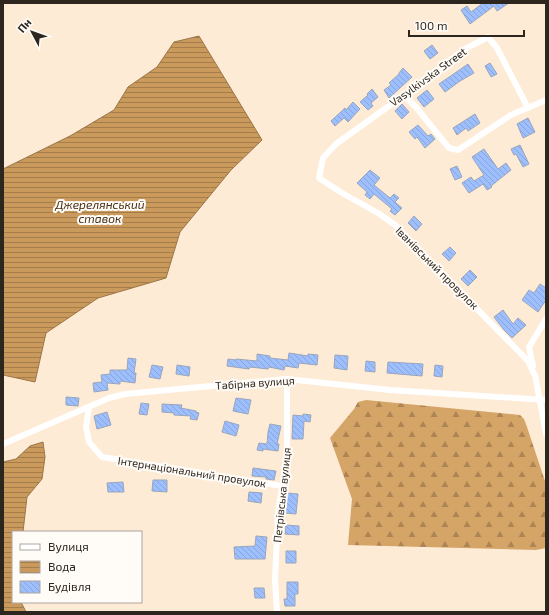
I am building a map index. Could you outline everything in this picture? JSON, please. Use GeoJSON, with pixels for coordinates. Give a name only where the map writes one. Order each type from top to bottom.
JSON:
{"type":"FeatureCollection","features":[{"type":"Feature","properties":{"kind":"street","name":"Vasylkivska Street"},"geometry":{"type":"LineString","coordinates":[[319,178],[323,158],[336,144],[404,96],[465,49],[488,37],[497,48],[528,108]]}},
{"type":"Feature","properties":{"kind":"street"},"geometry":{"type":"LineString","coordinates":[[404,96],[416,107],[449,148],[458,150],[511,115],[546,100]]}},
{"type":"Feature","properties":{"kind":"street","name":"Іванівський провулок"},"geometry":{"type":"LineString","coordinates":[[319,178],[378,213],[395,225],[528,362],[536,378]]}},
{"type":"Feature","properties":{"kind":"street"},"geometry":{"type":"LineString","coordinates":[[546,319],[529,347],[543,400],[546,434]]}},
{"type":"Feature","properties":{"kind":"street","name":"Табірна вулиця"},"geometry":{"type":"LineString","coordinates":[[3,444],[109,398],[125,394],[287,379],[390,390],[543,400]]}},
{"type":"Feature","properties":{"kind":"street","name":"Петрівська вулиця"},"geometry":{"type":"LineString","coordinates":[[277,612],[275,580],[278,514],[287,454],[287,379]]}},
{"type":"Feature","properties":{"kind":"street","name":"Інтернаціональний провулок"},"geometry":{"type":"LineString","coordinates":[[89,407],[86,427],[90,442],[102,457],[282,486]]}},
{"type":"Feature","properties":{"kind":"green space"},"geometry":{"type":"Polygon","coordinates":[[[366,400],[520,415],[524,419],[546,484],[546,548],[536,550],[348,545],[352,499],[330,438],[358,402],[366,400]]]}},
{"type":"Feature","properties":{"kind":"water","name":"Джерелянський ставок"},"geometry":{"type":"Polygon","coordinates":[[[199,36],[262,140],[231,170],[180,232],[166,278],[98,298],[46,333],[35,382],[3,375],[3,169],[70,136],[114,110],[128,87],[157,67],[174,42],[199,36]]]}},
{"type":"Feature","properties":{"kind":"water"},"geometry":{"type":"Polygon","coordinates":[[[43,442],[45,457],[42,479],[27,497],[23,531],[12,531],[12,603],[22,603],[26,612],[3,612],[3,462],[16,459],[30,446],[43,442]]]}},
{"type":"Feature","properties":{"kind":"building"},"geometry":{"type":"Polygon","coordinates":[[[483,3],[509,3],[497,11],[494,6],[470,24],[461,10],[467,6],[471,12],[483,3]]]}},
{"type":"Feature","properties":{"kind":"building"},"geometry":{"type":"Polygon","coordinates":[[[432,45],[438,53],[430,59],[424,51],[432,45]]]}},
{"type":"Feature","properties":{"kind":"building"},"geometry":{"type":"Polygon","coordinates":[[[490,63],[497,74],[491,77],[485,66],[490,63]]]}},
{"type":"Feature","properties":{"kind":"building"},"geometry":{"type":"Polygon","coordinates":[[[468,64],[474,73],[445,92],[439,84],[468,64]]]}},
{"type":"Feature","properties":{"kind":"building"},"geometry":{"type":"Polygon","coordinates":[[[403,68],[412,77],[389,98],[384,90],[391,85],[389,83],[403,68]]]}},
{"type":"Feature","properties":{"kind":"building"},"geometry":{"type":"Polygon","coordinates":[[[372,89],[378,97],[371,103],[373,106],[368,110],[360,102],[372,89]]]}},
{"type":"Feature","properties":{"kind":"building"},"geometry":{"type":"Polygon","coordinates":[[[427,90],[434,99],[424,107],[417,98],[427,90]]]}},
{"type":"Feature","properties":{"kind":"building"},"geometry":{"type":"Polygon","coordinates":[[[353,102],[360,109],[348,122],[344,118],[335,126],[331,121],[345,108],[346,110],[353,102]]]}},
{"type":"Feature","properties":{"kind":"building"},"geometry":{"type":"Polygon","coordinates":[[[402,104],[409,112],[402,119],[395,111],[402,104]]]}},
{"type":"Feature","properties":{"kind":"building"},"geometry":{"type":"Polygon","coordinates":[[[475,114],[480,123],[468,131],[466,128],[457,135],[453,128],[475,114]]]}},
{"type":"Feature","properties":{"kind":"building"},"geometry":{"type":"Polygon","coordinates":[[[528,118],[535,132],[523,138],[517,124],[528,118]]]}},
{"type":"Feature","properties":{"kind":"building"},"geometry":{"type":"Polygon","coordinates":[[[418,125],[428,136],[431,134],[435,139],[425,148],[417,137],[415,139],[409,132],[418,125]]]}},
{"type":"Feature","properties":{"kind":"building"},"geometry":{"type":"Polygon","coordinates":[[[520,145],[529,164],[523,167],[516,154],[514,155],[511,149],[520,145]]]}},
{"type":"Feature","properties":{"kind":"building"},"geometry":{"type":"Polygon","coordinates":[[[484,149],[498,169],[506,163],[511,170],[487,190],[483,184],[469,193],[462,183],[471,177],[474,181],[484,175],[472,157],[484,149]]]}},
{"type":"Feature","properties":{"kind":"building"},"geometry":{"type":"Polygon","coordinates":[[[457,166],[462,177],[455,180],[450,169],[457,166]]]}},
{"type":"Feature","properties":{"kind":"building"},"geometry":{"type":"Polygon","coordinates":[[[370,170],[380,178],[374,185],[390,198],[394,194],[399,198],[395,202],[402,208],[395,215],[390,211],[392,209],[374,194],[370,199],[365,195],[367,192],[357,183],[370,170]]]}},
{"type":"Feature","properties":{"kind":"building"},"geometry":{"type":"Polygon","coordinates":[[[414,216],[422,224],[416,231],[408,223],[414,216]]]}},
{"type":"Feature","properties":{"kind":"building"},"geometry":{"type":"Polygon","coordinates":[[[450,247],[456,253],[449,261],[442,254],[450,247]]]}},
{"type":"Feature","properties":{"kind":"building"},"geometry":{"type":"Polygon","coordinates":[[[470,270],[477,277],[468,286],[461,279],[470,270]]]}},
{"type":"Feature","properties":{"kind":"building"},"geometry":{"type":"Polygon","coordinates":[[[540,284],[546,288],[546,300],[538,312],[522,300],[529,290],[534,293],[540,284]]]}},
{"type":"Feature","properties":{"kind":"building"},"geometry":{"type":"Polygon","coordinates":[[[503,310],[513,324],[518,318],[526,325],[512,338],[494,317],[503,310]]]}},
{"type":"Feature","properties":{"kind":"building"},"geometry":{"type":"Polygon","coordinates":[[[289,353],[308,356],[308,354],[318,355],[317,365],[299,363],[298,368],[285,366],[284,370],[269,367],[268,369],[250,367],[249,369],[227,366],[228,359],[257,361],[257,354],[270,356],[270,358],[288,360],[289,353]]]}},
{"type":"Feature","properties":{"kind":"building"},"geometry":{"type":"Polygon","coordinates":[[[335,355],[348,356],[347,370],[334,368],[335,355]]]}},
{"type":"Feature","properties":{"kind":"building"},"geometry":{"type":"Polygon","coordinates":[[[128,358],[136,359],[134,373],[136,373],[135,383],[120,381],[120,384],[107,383],[108,390],[94,392],[93,383],[102,382],[101,375],[110,374],[110,370],[127,370],[128,358]]]}},
{"type":"Feature","properties":{"kind":"building"},"geometry":{"type":"Polygon","coordinates":[[[366,361],[375,362],[375,372],[365,371],[366,361]]]}},
{"type":"Feature","properties":{"kind":"building"},"geometry":{"type":"Polygon","coordinates":[[[388,362],[423,364],[422,376],[387,373],[388,362]]]}},
{"type":"Feature","properties":{"kind":"building"},"geometry":{"type":"Polygon","coordinates":[[[152,365],[163,367],[160,379],[149,377],[152,365]]]}},
{"type":"Feature","properties":{"kind":"building"},"geometry":{"type":"Polygon","coordinates":[[[177,365],[190,367],[189,376],[176,374],[177,365]]]}},
{"type":"Feature","properties":{"kind":"building"},"geometry":{"type":"Polygon","coordinates":[[[435,365],[443,366],[442,377],[434,376],[435,365]]]}},
{"type":"Feature","properties":{"kind":"building"},"geometry":{"type":"Polygon","coordinates":[[[66,397],[79,398],[78,406],[66,405],[66,397]]]}},
{"type":"Feature","properties":{"kind":"building"},"geometry":{"type":"Polygon","coordinates":[[[236,398],[251,400],[248,414],[233,411],[236,398]]]}},
{"type":"Feature","properties":{"kind":"building"},"geometry":{"type":"Polygon","coordinates":[[[141,403],[149,404],[147,415],[139,414],[141,403]]]}},
{"type":"Feature","properties":{"kind":"building"},"geometry":{"type":"Polygon","coordinates":[[[162,404],[182,405],[181,408],[196,411],[199,413],[197,420],[190,419],[191,416],[174,415],[174,413],[162,412],[162,404]]]}},
{"type":"Feature","properties":{"kind":"building"},"geometry":{"type":"Polygon","coordinates":[[[107,412],[111,425],[97,429],[94,416],[107,412]]]}},
{"type":"Feature","properties":{"kind":"building"},"geometry":{"type":"Polygon","coordinates":[[[303,414],[311,415],[310,422],[304,421],[303,439],[292,439],[293,415],[303,416],[303,414]]]}},
{"type":"Feature","properties":{"kind":"building"},"geometry":{"type":"Polygon","coordinates":[[[225,421],[239,425],[236,436],[222,432],[225,421]]]}},
{"type":"Feature","properties":{"kind":"building"},"geometry":{"type":"Polygon","coordinates":[[[270,424],[281,426],[277,444],[279,444],[278,451],[263,449],[263,451],[257,450],[259,443],[267,444],[270,424]]]}},
{"type":"Feature","properties":{"kind":"building"},"geometry":{"type":"Polygon","coordinates":[[[253,468],[276,471],[274,480],[266,479],[266,477],[252,476],[253,468]]]}},
{"type":"Feature","properties":{"kind":"building"},"geometry":{"type":"Polygon","coordinates":[[[153,480],[167,480],[167,492],[152,491],[153,480]]]}},
{"type":"Feature","properties":{"kind":"building"},"geometry":{"type":"Polygon","coordinates":[[[123,482],[124,492],[108,492],[107,483],[123,482]]]}},
{"type":"Feature","properties":{"kind":"building"},"geometry":{"type":"Polygon","coordinates":[[[249,492],[262,493],[261,503],[248,501],[249,492]]]}},
{"type":"Feature","properties":{"kind":"building"},"geometry":{"type":"Polygon","coordinates":[[[287,493],[298,494],[296,514],[285,513],[287,493]]]}},
{"type":"Feature","properties":{"kind":"building"},"geometry":{"type":"Polygon","coordinates":[[[286,525],[299,526],[299,535],[285,534],[286,525]]]}},
{"type":"Feature","properties":{"kind":"building"},"geometry":{"type":"Polygon","coordinates":[[[256,536],[267,537],[265,559],[235,559],[234,547],[255,546],[256,536]]]}},
{"type":"Feature","properties":{"kind":"building"},"geometry":{"type":"Polygon","coordinates":[[[286,551],[296,551],[296,563],[286,563],[286,551]]]}},
{"type":"Feature","properties":{"kind":"building"},"geometry":{"type":"Polygon","coordinates":[[[287,582],[298,582],[298,594],[295,594],[295,606],[285,606],[284,599],[287,599],[287,582]]]}},
{"type":"Feature","properties":{"kind":"building"},"geometry":{"type":"Polygon","coordinates":[[[254,588],[264,588],[265,598],[255,598],[254,588]]]}}]}
